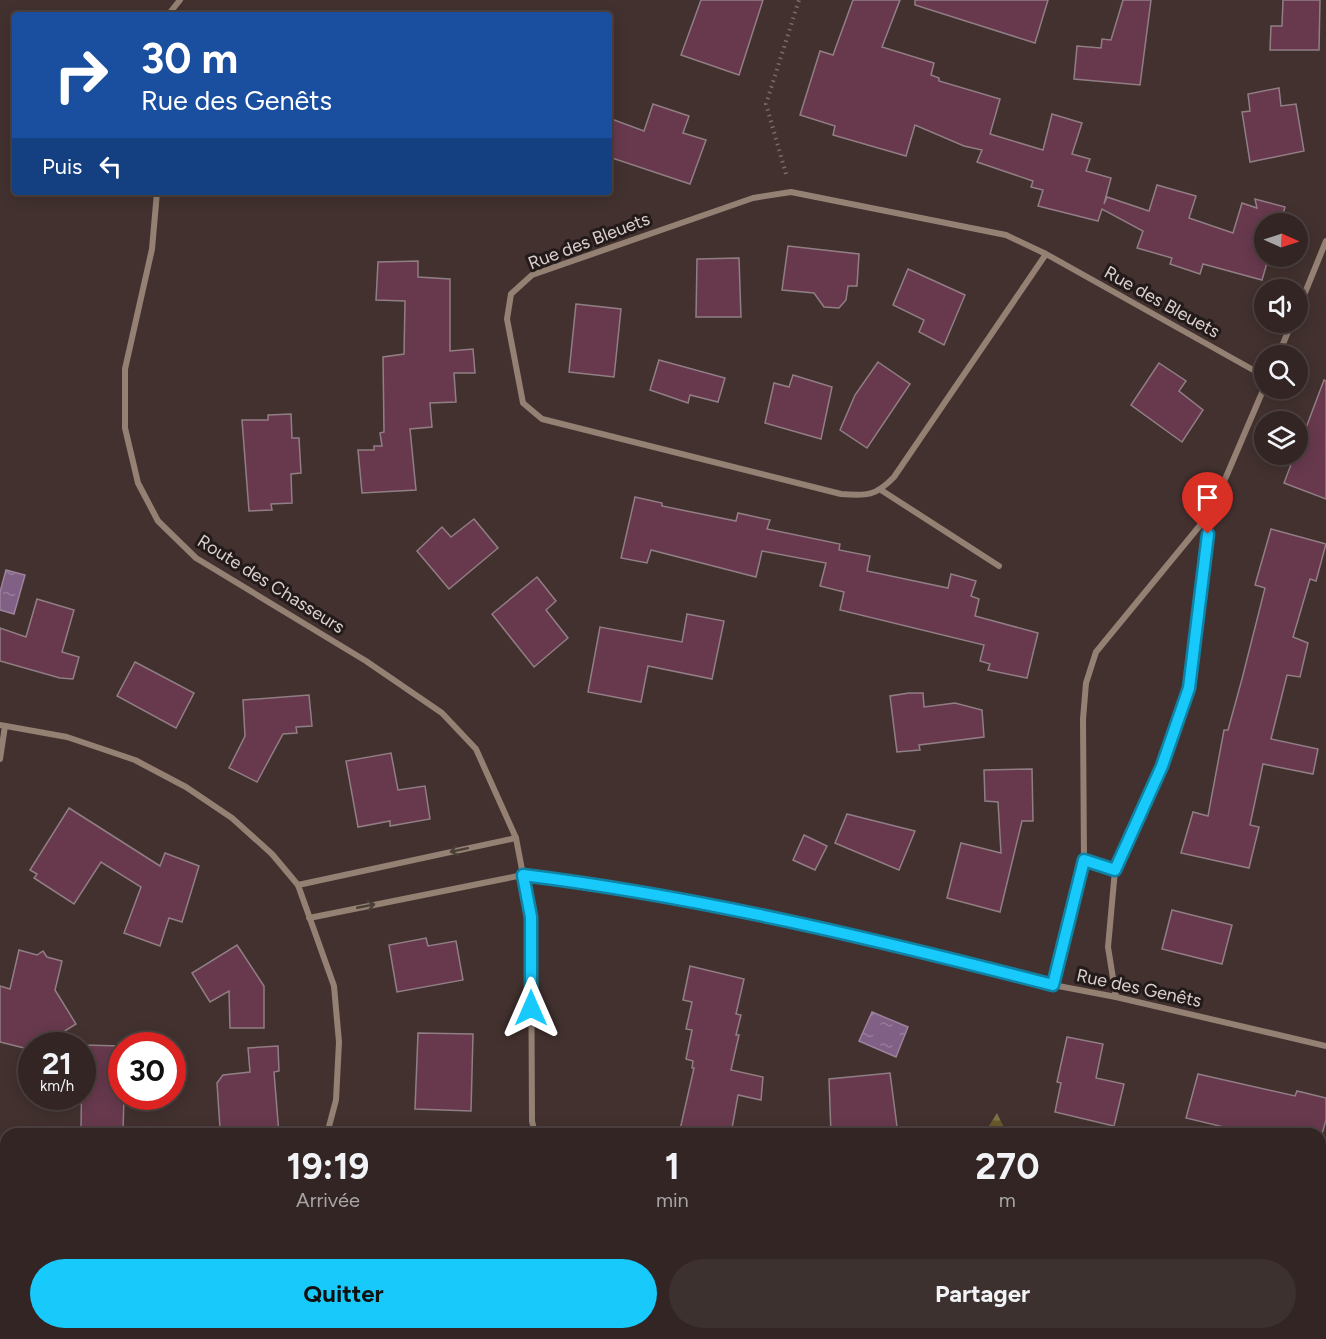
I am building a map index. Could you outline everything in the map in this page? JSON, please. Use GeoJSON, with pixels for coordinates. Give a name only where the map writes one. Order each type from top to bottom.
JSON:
{"type":"FeatureCollection","features":[{"type":"Feature","properties":{"kind":"street"},"geometry":{"type":"LineString","coordinates":[[170,12],[180,0]]}},
{"type":"Feature","properties":{"kind":"street","name":"Rue des Bleuets"},"geometry":{"type":"LineString","coordinates":[[881,490],[862,495],[841,494],[542,419],[523,403],[507,319],[511,294],[532,275],[753,198],[791,192],[1006,235],[1046,254],[1254,370]]}},
{"type":"Feature","properties":{"kind":"street","name":"Route des Chasseurs"},"geometry":{"type":"LineString","coordinates":[[157,195],[152,249],[125,369],[124,429],[138,483],[158,521],[196,558],[366,661],[442,713],[476,749],[516,837],[531,917],[534,1128]]}},
{"type":"Feature","properties":{"kind":"street"},"geometry":{"type":"LineString","coordinates":[[1308,285],[1326,241]]}},
{"type":"Feature","properties":{"kind":"street"},"geometry":{"type":"LineString","coordinates":[[999,566],[881,490],[894,477],[1046,254]]}},
{"type":"Feature","properties":{"kind":"street"},"geometry":{"type":"LineString","coordinates":[[1116,997],[1108,947],[1115,870],[1162,766],[1189,688],[1211,512],[1259,399]]}},
{"type":"Feature","properties":{"kind":"street"},"geometry":{"type":"LineString","coordinates":[[1053,985],[1084,860],[1083,719],[1086,683],[1096,652],[1211,512]]}},
{"type":"Feature","properties":{"kind":"street"},"geometry":{"type":"LineString","coordinates":[[0,759],[2,725],[67,737],[135,759],[186,787],[232,818],[272,854],[298,885],[334,986],[339,1042],[336,1100],[329,1128]]}},
{"type":"Feature","properties":{"kind":"street"},"geometry":{"type":"LineString","coordinates":[[298,885],[516,837]]}},
{"type":"Feature","properties":{"kind":"street"},"geometry":{"type":"LineString","coordinates":[[1084,860],[1115,870]]}},
{"type":"Feature","properties":{"kind":"street"},"geometry":{"type":"LineString","coordinates":[[309,918],[523,875]]}},
{"type":"Feature","properties":{"kind":"street","name":"Rue des Genêts"},"geometry":{"type":"LineString","coordinates":[[523,875],[590,883],[798,922],[1053,985],[1116,997],[1326,1046]]}},
{"type":"Feature","properties":{"kind":"path"},"geometry":{"type":"LineString","coordinates":[[791,192],[766,104],[799,0]]}},
{"type":"Feature","properties":{"kind":"green space"},"geometry":{"type":"Polygon","coordinates":[[[997,1113],[1004,1128],[988,1128],[997,1113]]]}},
{"type":"Feature","properties":{"kind":"water"},"geometry":{"type":"Polygon","coordinates":[[[6,570],[25,575],[14,614],[0,610],[0,592],[6,570]]]}},
{"type":"Feature","properties":{"kind":"water"},"geometry":{"type":"Polygon","coordinates":[[[872,1012],[908,1027],[896,1057],[859,1041],[872,1012]]]}},
{"type":"Feature","properties":{"kind":"building"},"geometry":{"type":"Polygon","coordinates":[[[701,0],[763,0],[739,75],[681,55],[701,0]]]}},
{"type":"Feature","properties":{"kind":"building"},"geometry":{"type":"Polygon","coordinates":[[[853,0],[900,0],[882,47],[934,63],[931,75],[939,78],[939,81],[1000,99],[990,134],[1043,150],[1052,114],[1082,123],[1072,154],[1090,159],[1086,171],[1111,178],[1104,204],[1107,197],[1149,211],[1157,185],[1196,196],[1189,218],[1233,233],[1242,203],[1257,208],[1255,199],[1285,207],[1283,213],[1254,213],[1254,267],[1266,267],[1262,279],[1203,264],[1200,274],[1170,264],[1172,258],[1137,248],[1143,231],[1102,209],[1098,221],[1038,206],[1043,190],[1031,187],[1033,181],[977,162],[982,150],[964,146],[915,125],[906,156],[833,135],[835,126],[800,115],[820,51],[833,55],[853,0]]]}},
{"type":"Feature","properties":{"kind":"building"},"geometry":{"type":"Polygon","coordinates":[[[915,0],[1048,0],[1035,43],[915,5],[915,0]]]}},
{"type":"Feature","properties":{"kind":"building"},"geometry":{"type":"Polygon","coordinates":[[[1123,0],[1151,0],[1140,85],[1074,79],[1077,46],[1101,48],[1102,39],[1111,40],[1123,0]]]}},
{"type":"Feature","properties":{"kind":"building"},"geometry":{"type":"Polygon","coordinates":[[[1283,0],[1320,0],[1319,50],[1270,50],[1271,26],[1282,26],[1283,0]]]}},
{"type":"Feature","properties":{"kind":"building"},"geometry":{"type":"Polygon","coordinates":[[[1279,88],[1281,106],[1296,104],[1304,151],[1250,162],[1242,112],[1250,111],[1248,94],[1279,88]]]}},
{"type":"Feature","properties":{"kind":"building"},"geometry":{"type":"Polygon","coordinates":[[[653,104],[689,116],[683,133],[706,140],[690,184],[612,158],[612,119],[644,131],[653,104]]]}},
{"type":"Feature","properties":{"kind":"building"},"geometry":{"type":"Polygon","coordinates":[[[788,246],[859,254],[857,286],[848,286],[846,300],[839,308],[824,307],[814,293],[782,290],[788,246]]]}},
{"type":"Feature","properties":{"kind":"building"},"geometry":{"type":"Polygon","coordinates":[[[739,258],[741,317],[696,317],[697,259],[739,258]]]}},
{"type":"Feature","properties":{"kind":"building"},"geometry":{"type":"Polygon","coordinates":[[[418,261],[418,277],[450,279],[450,351],[473,349],[475,373],[454,373],[456,402],[430,403],[432,427],[410,429],[416,490],[362,493],[358,450],[374,450],[374,446],[382,446],[380,433],[384,432],[383,357],[404,354],[405,301],[376,300],[378,262],[418,261]]]}},
{"type":"Feature","properties":{"kind":"building"},"geometry":{"type":"Polygon","coordinates":[[[908,269],[965,295],[944,345],[919,332],[924,320],[893,305],[908,269]]]}},
{"type":"Feature","properties":{"kind":"building"},"geometry":{"type":"Polygon","coordinates":[[[576,304],[621,309],[614,377],[569,372],[576,304]]]}},
{"type":"Feature","properties":{"kind":"building"},"geometry":{"type":"Polygon","coordinates":[[[659,360],[725,378],[718,402],[690,395],[688,403],[650,390],[659,360]]]}},
{"type":"Feature","properties":{"kind":"building"},"geometry":{"type":"Polygon","coordinates":[[[878,362],[910,384],[867,448],[840,430],[855,395],[878,362]]]}},
{"type":"Feature","properties":{"kind":"building"},"geometry":{"type":"Polygon","coordinates":[[[1159,363],[1186,381],[1179,391],[1203,410],[1182,442],[1131,405],[1159,363]]]}},
{"type":"Feature","properties":{"kind":"building"},"geometry":{"type":"Polygon","coordinates":[[[793,375],[832,387],[821,439],[765,423],[774,383],[789,387],[793,375]]]}},
{"type":"Feature","properties":{"kind":"building"},"geometry":{"type":"Polygon","coordinates":[[[1324,380],[1326,381],[1326,499],[1284,483],[1291,465],[1308,465],[1308,422],[1324,380]]]}},
{"type":"Feature","properties":{"kind":"building"},"geometry":{"type":"Polygon","coordinates":[[[291,414],[292,438],[299,438],[301,473],[291,474],[292,503],[271,504],[272,510],[249,511],[242,420],[268,420],[268,415],[291,414]]]}},
{"type":"Feature","properties":{"kind":"building"},"geometry":{"type":"Polygon","coordinates":[[[635,497],[662,503],[662,506],[736,521],[738,513],[770,520],[767,529],[840,544],[839,550],[870,556],[867,571],[948,588],[951,574],[976,581],[971,596],[979,599],[975,616],[1038,633],[1027,678],[988,670],[990,664],[980,661],[984,645],[840,610],[844,592],[820,586],[826,563],[762,551],[756,577],[651,550],[647,563],[621,558],[635,497]]]}},
{"type":"Feature","properties":{"kind":"building"},"geometry":{"type":"Polygon","coordinates":[[[474,519],[498,548],[449,589],[417,551],[442,527],[451,537],[474,519]]]}},
{"type":"Feature","properties":{"kind":"building"},"geometry":{"type":"Polygon","coordinates":[[[1271,529],[1326,544],[1316,581],[1310,579],[1293,637],[1308,643],[1300,677],[1287,675],[1271,739],[1318,749],[1313,774],[1263,764],[1250,825],[1259,827],[1249,868],[1181,853],[1193,812],[1208,816],[1224,730],[1228,730],[1265,588],[1255,585],[1271,529]]]}},
{"type":"Feature","properties":{"kind":"building"},"geometry":{"type":"Polygon","coordinates":[[[537,577],[556,601],[546,610],[568,638],[534,667],[492,614],[537,577]]]}},
{"type":"Feature","properties":{"kind":"building"},"geometry":{"type":"Polygon","coordinates":[[[37,599],[74,610],[62,652],[79,657],[73,679],[60,678],[0,661],[0,628],[26,637],[37,599]]]}},
{"type":"Feature","properties":{"kind":"building"},"geometry":{"type":"Polygon","coordinates":[[[687,614],[724,621],[712,679],[648,666],[641,702],[588,692],[600,627],[682,642],[687,614]]]}},
{"type":"Feature","properties":{"kind":"building"},"geometry":{"type":"Polygon","coordinates":[[[135,662],[194,693],[176,728],[117,696],[135,662]]]}},
{"type":"Feature","properties":{"kind":"building"},"geometry":{"type":"Polygon","coordinates":[[[923,693],[924,707],[955,703],[982,710],[984,737],[919,745],[920,750],[897,752],[890,696],[923,693]]]}},
{"type":"Feature","properties":{"kind":"building"},"geometry":{"type":"Polygon","coordinates":[[[309,695],[312,726],[296,727],[297,733],[283,734],[257,782],[229,768],[245,736],[243,700],[309,695]]]}},
{"type":"Feature","properties":{"kind":"building"},"geometry":{"type":"Polygon","coordinates":[[[391,753],[398,790],[425,786],[430,819],[390,826],[390,821],[358,827],[346,761],[391,753]]]}},
{"type":"Feature","properties":{"kind":"building"},"geometry":{"type":"Polygon","coordinates":[[[1032,769],[1033,821],[1022,821],[1000,912],[947,898],[961,843],[1001,853],[998,802],[985,801],[984,770],[1032,769]]]}},
{"type":"Feature","properties":{"kind":"building"},"geometry":{"type":"Polygon","coordinates":[[[69,808],[160,866],[165,853],[199,866],[182,922],[169,918],[160,946],[124,933],[141,887],[101,862],[74,904],[34,878],[37,874],[30,870],[69,808]]]}},
{"type":"Feature","properties":{"kind":"building"},"geometry":{"type":"Polygon","coordinates":[[[847,814],[915,831],[899,870],[835,843],[847,814]]]}},
{"type":"Feature","properties":{"kind":"building"},"geometry":{"type":"Polygon","coordinates":[[[804,835],[827,846],[815,870],[793,860],[804,835]]]}},
{"type":"Feature","properties":{"kind":"building"},"geometry":{"type":"Polygon","coordinates":[[[1172,910],[1232,925],[1222,964],[1162,949],[1172,910]]]}},
{"type":"Feature","properties":{"kind":"building"},"geometry":{"type":"Polygon","coordinates":[[[426,938],[428,946],[456,941],[463,980],[397,992],[389,945],[426,938]]]}},
{"type":"Feature","properties":{"kind":"building"},"geometry":{"type":"Polygon","coordinates":[[[237,945],[264,986],[264,1028],[230,1028],[229,991],[210,1002],[192,973],[237,945]]]}},
{"type":"Feature","properties":{"kind":"building"},"geometry":{"type":"Polygon","coordinates":[[[19,950],[37,955],[43,951],[47,957],[62,961],[55,990],[76,1024],[63,1032],[18,1032],[18,1046],[0,1042],[0,986],[10,989],[19,950]]]}},
{"type":"Feature","properties":{"kind":"building"},"geometry":{"type":"Polygon","coordinates":[[[690,966],[744,979],[736,1014],[741,1015],[736,1035],[739,1035],[731,1070],[763,1077],[761,1100],[738,1095],[732,1128],[680,1128],[694,1068],[692,1068],[693,1061],[686,1059],[692,1030],[686,1029],[692,1002],[683,1000],[690,966]]]}},
{"type":"Feature","properties":{"kind":"building"},"geometry":{"type":"Polygon","coordinates":[[[418,1033],[473,1034],[471,1111],[415,1109],[418,1033]]]}},
{"type":"Feature","properties":{"kind":"building"},"geometry":{"type":"Polygon","coordinates":[[[1067,1037],[1103,1044],[1096,1078],[1124,1084],[1114,1126],[1055,1112],[1061,1083],[1057,1082],[1067,1037]]]}},
{"type":"Feature","properties":{"kind":"building"},"geometry":{"type":"Polygon","coordinates":[[[96,1045],[108,1046],[108,1110],[124,1110],[123,1128],[81,1128],[81,1110],[96,1110],[96,1045]]]}},
{"type":"Feature","properties":{"kind":"building"},"geometry":{"type":"Polygon","coordinates":[[[278,1046],[279,1071],[274,1072],[279,1128],[220,1128],[217,1083],[223,1075],[250,1072],[248,1048],[278,1046]]]}},
{"type":"Feature","properties":{"kind":"building"},"geometry":{"type":"Polygon","coordinates":[[[890,1073],[897,1128],[831,1128],[829,1079],[890,1073]]]}},
{"type":"Feature","properties":{"kind":"building"},"geometry":{"type":"Polygon","coordinates":[[[1198,1074],[1295,1096],[1297,1091],[1326,1098],[1324,1128],[1228,1128],[1186,1118],[1198,1074]]]}},
{"type":"Feature","properties":{"kind":"route"},"geometry":{"type":"LineString","coordinates":[[531,1008],[531,917],[523,875],[590,883],[798,922],[1053,985],[1084,860],[1115,870],[1162,766],[1189,688],[1208,534]]}}]}
